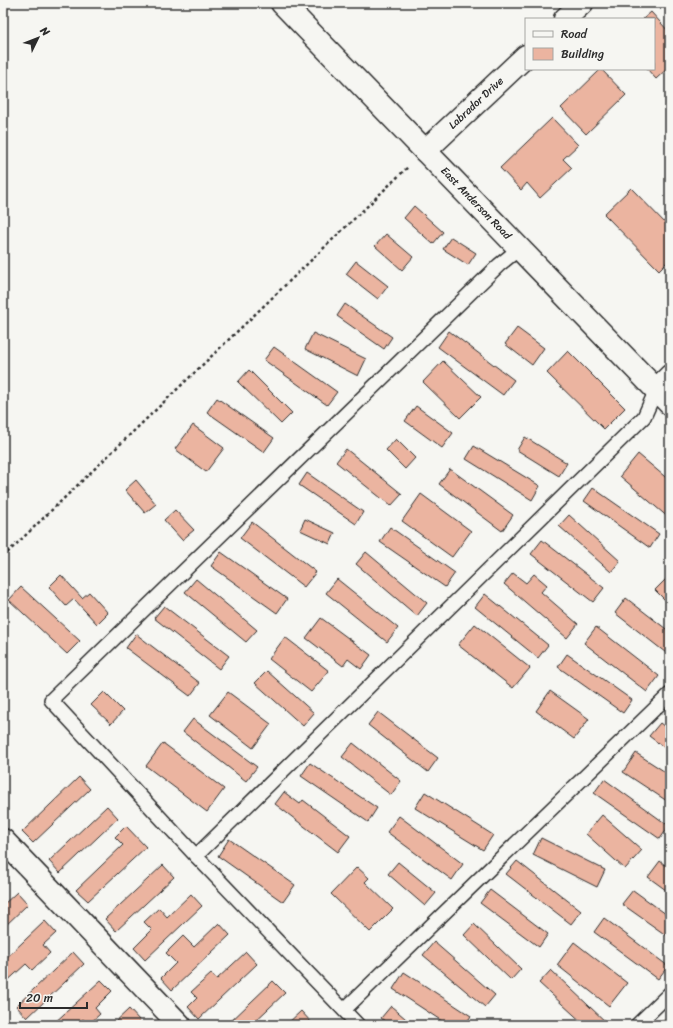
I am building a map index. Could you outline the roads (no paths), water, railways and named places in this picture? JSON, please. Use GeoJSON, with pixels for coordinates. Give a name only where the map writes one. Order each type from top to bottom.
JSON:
{"type":"FeatureCollection","features":[{"type":"Feature","properties":{"kind":"street","name":"East Anderson Road"},"geometry":{"type":"LineString","coordinates":[[282,3],[520,248],[665,390]]}},
{"type":"Feature","properties":{"kind":"street"},"geometry":{"type":"LineString","coordinates":[[566,18],[582,3]]}},
{"type":"Feature","properties":{"kind":"street","name":"Labrador Drive"},"geometry":{"type":"LineString","coordinates":[[425,151],[525,57]]}},
{"type":"Feature","properties":{"kind":"street"},"geometry":{"type":"LineString","coordinates":[[3,840],[180,1025]]}},
{"type":"Feature","properties":{"kind":"lane"},"geometry":{"type":"LineString","coordinates":[[358,1025],[196,856],[51,700],[499,265],[520,248]]}},
{"type":"Feature","properties":{"kind":"lane"},"geometry":{"type":"LineString","coordinates":[[196,856],[644,417],[665,390]]}},
{"type":"Feature","properties":{"kind":"lane"},"geometry":{"type":"LineString","coordinates":[[344,1010],[670,694]]}},
{"type":"Feature","properties":{"kind":"lane"},"geometry":{"type":"LineString","coordinates":[[637,1025],[670,993]]}}]}
